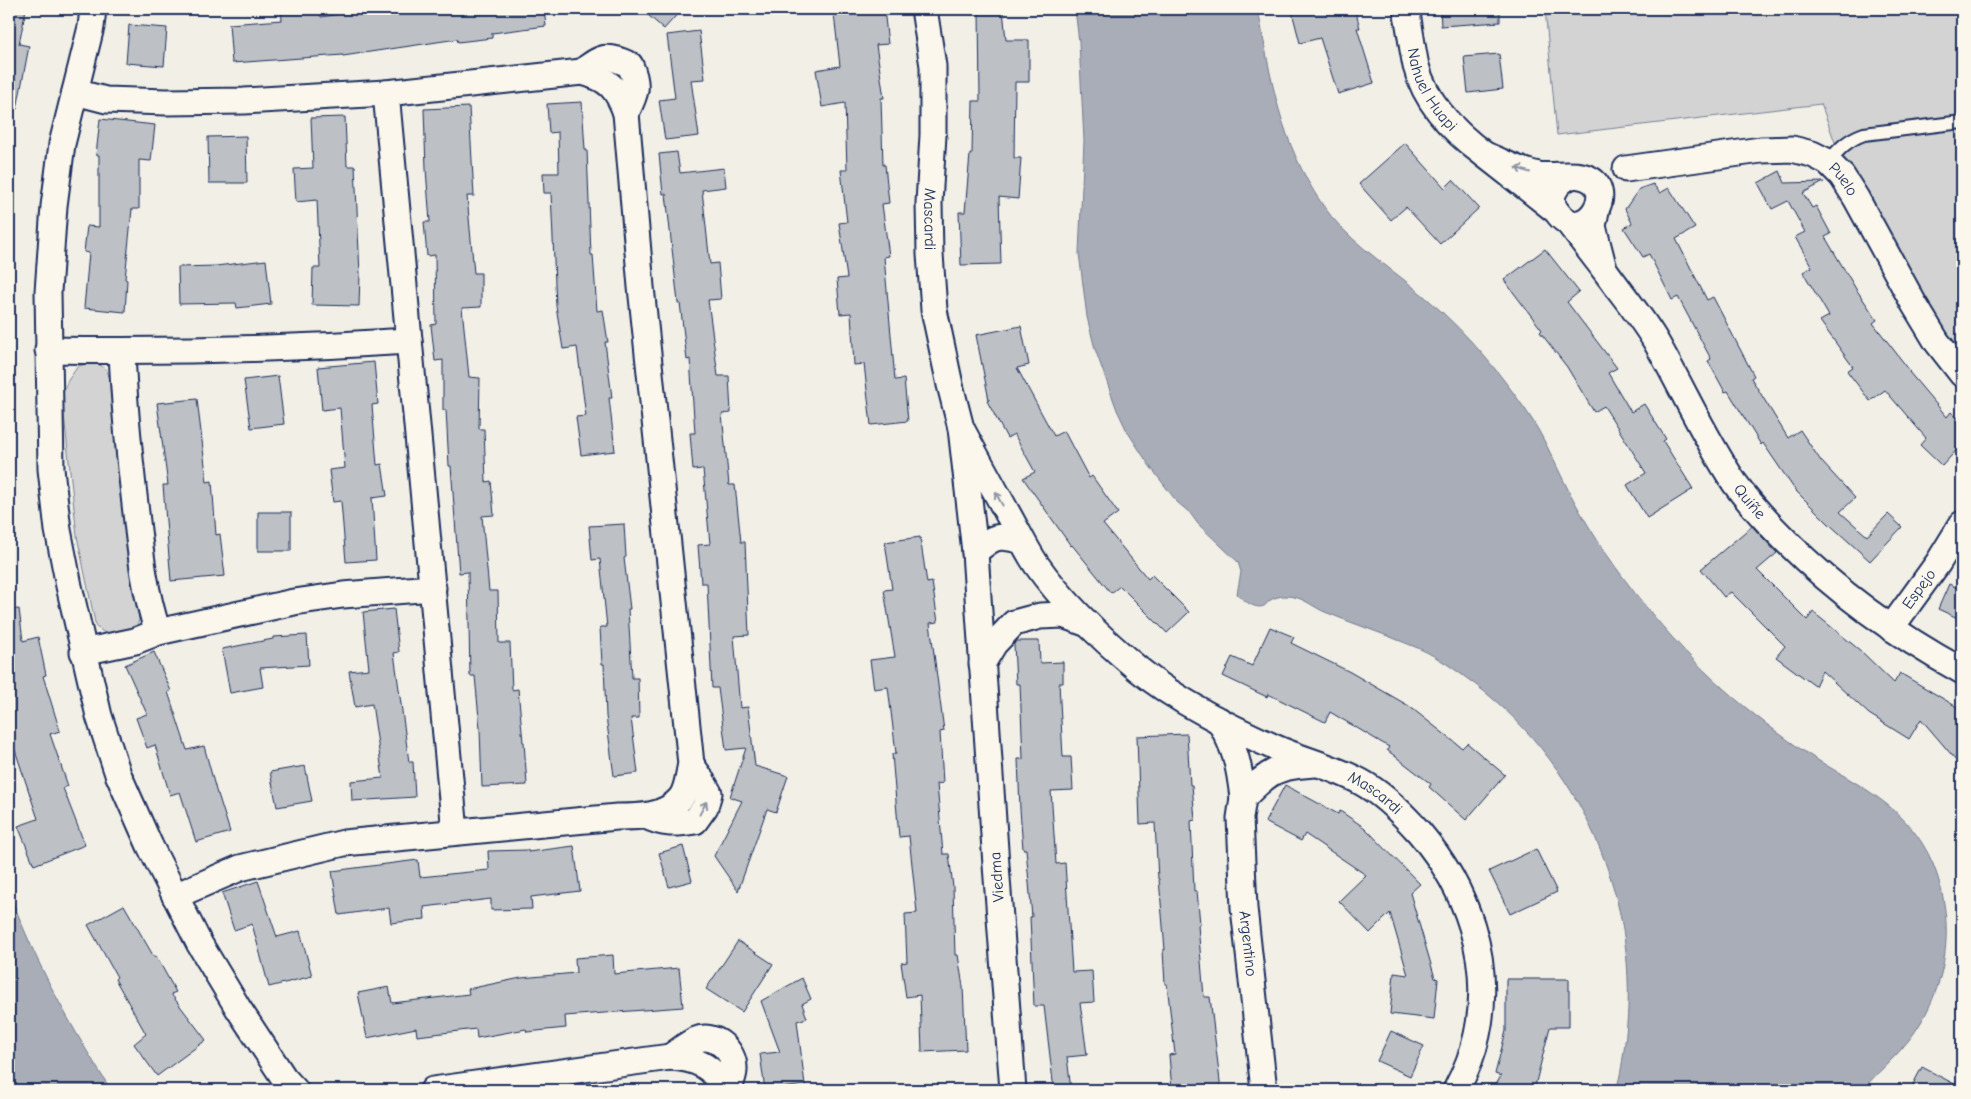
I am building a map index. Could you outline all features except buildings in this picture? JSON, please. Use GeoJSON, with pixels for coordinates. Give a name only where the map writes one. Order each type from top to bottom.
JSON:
{"type":"FeatureCollection","features":[{"type":"Feature","properties":{"kind":"street"},"geometry":{"type":"LineString","coordinates":[[93,9],[91,26],[62,144],[54,206],[48,292],[51,469],[58,530],[83,652],[99,716],[118,774],[150,846],[199,943],[238,1008],[295,1090]]}},
{"type":"Feature","properties":{"kind":"street","name":"Mascardi"},"geometry":{"type":"LineString","coordinates":[[924,9],[933,66],[933,135],[929,203],[934,310],[961,428]]}},
{"type":"Feature","properties":{"kind":"street","name":"Nahuel Huapi"},"geometry":{"type":"LineString","coordinates":[[1406,9],[1417,67],[1424,86],[1436,107],[1452,127],[1466,141],[1485,155]]}},
{"type":"Feature","properties":{"kind":"street"},"geometry":{"type":"LineString","coordinates":[[75,92],[106,100],[166,102],[244,101],[386,93],[582,72],[607,81],[619,95],[626,113],[641,287],[690,764],[686,786],[680,798],[665,810],[646,816],[344,843],[240,868],[175,896]]}},
{"type":"Feature","properties":{"kind":"street"},"geometry":{"type":"LineString","coordinates":[[386,93],[455,832]]}},
{"type":"Feature","properties":{"kind":"street","name":"Puelo"},"geometry":{"type":"LineString","coordinates":[[1485,155],[1538,175],[1578,176],[1761,150],[1792,149],[1812,154],[1828,162],[1842,176],[1923,319],[1937,342],[1962,374]]}},
{"type":"Feature","properties":{"kind":"street","name":"Quiñe"},"geometry":{"type":"LineString","coordinates":[[1485,155],[1561,216],[1604,269],[1654,338],[1709,442],[1735,483],[1757,511],[1831,583],[1891,628],[1962,671]]}},
{"type":"Feature","properties":{"kind":"street"},"geometry":{"type":"LineString","coordinates":[[1604,269],[1593,226],[1598,208],[1609,187],[1626,169]]}},
{"type":"Feature","properties":{"kind":"street"},"geometry":{"type":"LineString","coordinates":[[1578,176],[1590,180],[1598,191],[1598,208],[1587,220],[1580,222],[1561,216],[1553,203],[1554,189],[1564,179],[1578,176]]}},
{"type":"Feature","properties":{"kind":"street"},"geometry":{"type":"LineString","coordinates":[[48,350],[122,351],[333,346],[409,341]]}},
{"type":"Feature","properties":{"kind":"street"},"geometry":{"type":"LineString","coordinates":[[122,351],[125,411],[143,571],[149,605],[158,632]]}},
{"type":"Feature","properties":{"kind":"street"},"geometry":{"type":"LineString","coordinates":[[961,428],[1036,564],[1088,624]]}},
{"type":"Feature","properties":{"kind":"street"},"geometry":{"type":"LineString","coordinates":[[961,428],[975,552],[978,602],[987,617],[996,623],[1014,623],[1040,616],[1063,614],[1088,624]]}},
{"type":"Feature","properties":{"kind":"street","name":"Espejo"},"geometry":{"type":"LineString","coordinates":[[1891,628],[1938,563],[1962,524]]}},
{"type":"Feature","properties":{"kind":"street"},"geometry":{"type":"LineString","coordinates":[[975,552],[990,539],[1005,536],[1022,541]]}},
{"type":"Feature","properties":{"kind":"street"},"geometry":{"type":"LineString","coordinates":[[1040,616],[1049,607],[1052,598],[1050,581]]}},
{"type":"Feature","properties":{"kind":"street"},"geometry":{"type":"LineString","coordinates":[[83,652],[135,640],[158,632],[294,602],[343,595],[433,588]]}},
{"type":"Feature","properties":{"kind":"street","name":"Viedma"},"geometry":{"type":"LineString","coordinates":[[978,602],[1013,1090]]}},
{"type":"Feature","properties":{"kind":"street"},"geometry":{"type":"LineString","coordinates":[[982,664],[994,644],[1014,623]]}},
{"type":"Feature","properties":{"kind":"street","name":"Mascardi"},"geometry":{"type":"LineString","coordinates":[[1088,624],[1138,669],[1180,699],[1276,748],[1360,781],[1402,813],[1437,854],[1453,879],[1475,934],[1482,977],[1477,1036],[1466,1069],[1456,1090]]}},
{"type":"Feature","properties":{"kind":"street","name":"Argentino"},"geometry":{"type":"LineString","coordinates":[[1219,720],[1231,742],[1239,765],[1243,798],[1240,818],[1244,908],[1264,1090]]}},
{"type":"Feature","properties":{"kind":"street"},"geometry":{"type":"LineString","coordinates":[[1243,798],[1261,779],[1273,771],[1289,766],[1317,764]]}},
{"type":"Feature","properties":{"kind":"street"},"geometry":{"type":"LineString","coordinates":[[670,1057],[698,1039],[712,1039],[722,1043],[732,1056],[735,1069],[729,1090]]}},
{"type":"Feature","properties":{"kind":"street"},"geometry":{"type":"LineString","coordinates":[[433,1090],[670,1057],[689,1058],[699,1062],[713,1074],[722,1090]]}},
{"type":"Feature","properties":{"kind":"lane"},"geometry":{"type":"LineString","coordinates":[[1828,162],[1843,144],[1852,138],[1864,134],[1962,122]]}},
{"type":"Feature","properties":{"kind":"shaded area"},"geometry":{"type":"Polygon","coordinates":[[[1075,9],[1258,9],[1273,86],[1287,134],[1308,181],[1331,217],[1364,249],[1445,314],[1500,375],[1533,420],[1577,506],[1607,555],[1643,603],[1683,649],[1703,670],[1755,715],[1811,756],[1881,800],[1911,827],[1923,844],[1933,864],[1940,886],[1945,909],[1945,955],[1933,999],[1922,1020],[1904,1047],[1862,1090],[1616,1090],[1621,1072],[1625,1042],[1628,989],[1624,937],[1613,886],[1595,837],[1571,791],[1541,749],[1506,710],[1459,673],[1426,652],[1325,612],[1298,598],[1278,597],[1272,599],[1264,606],[1257,607],[1237,594],[1241,572],[1238,562],[1177,502],[1149,465],[1127,431],[1117,410],[1095,349],[1087,317],[1079,253],[1084,141],[1079,42],[1075,9]]]}},
{"type":"Feature","properties":{"kind":"shaded area"},"geometry":{"type":"Polygon","coordinates":[[[1545,9],[1962,9],[1962,359],[1843,164],[1821,104],[1557,135],[1545,9]]]}},
{"type":"Feature","properties":{"kind":"shaded area"},"geometry":{"type":"Polygon","coordinates":[[[95,362],[106,369],[111,381],[139,620],[135,630],[108,635],[96,627],[77,536],[62,396],[67,382],[78,366],[95,362]]]}},
{"type":"Feature","properties":{"kind":"shaded area"},"geometry":{"type":"Polygon","coordinates":[[[9,891],[30,943],[54,993],[111,1090],[9,1090],[9,891]]]}}]}
